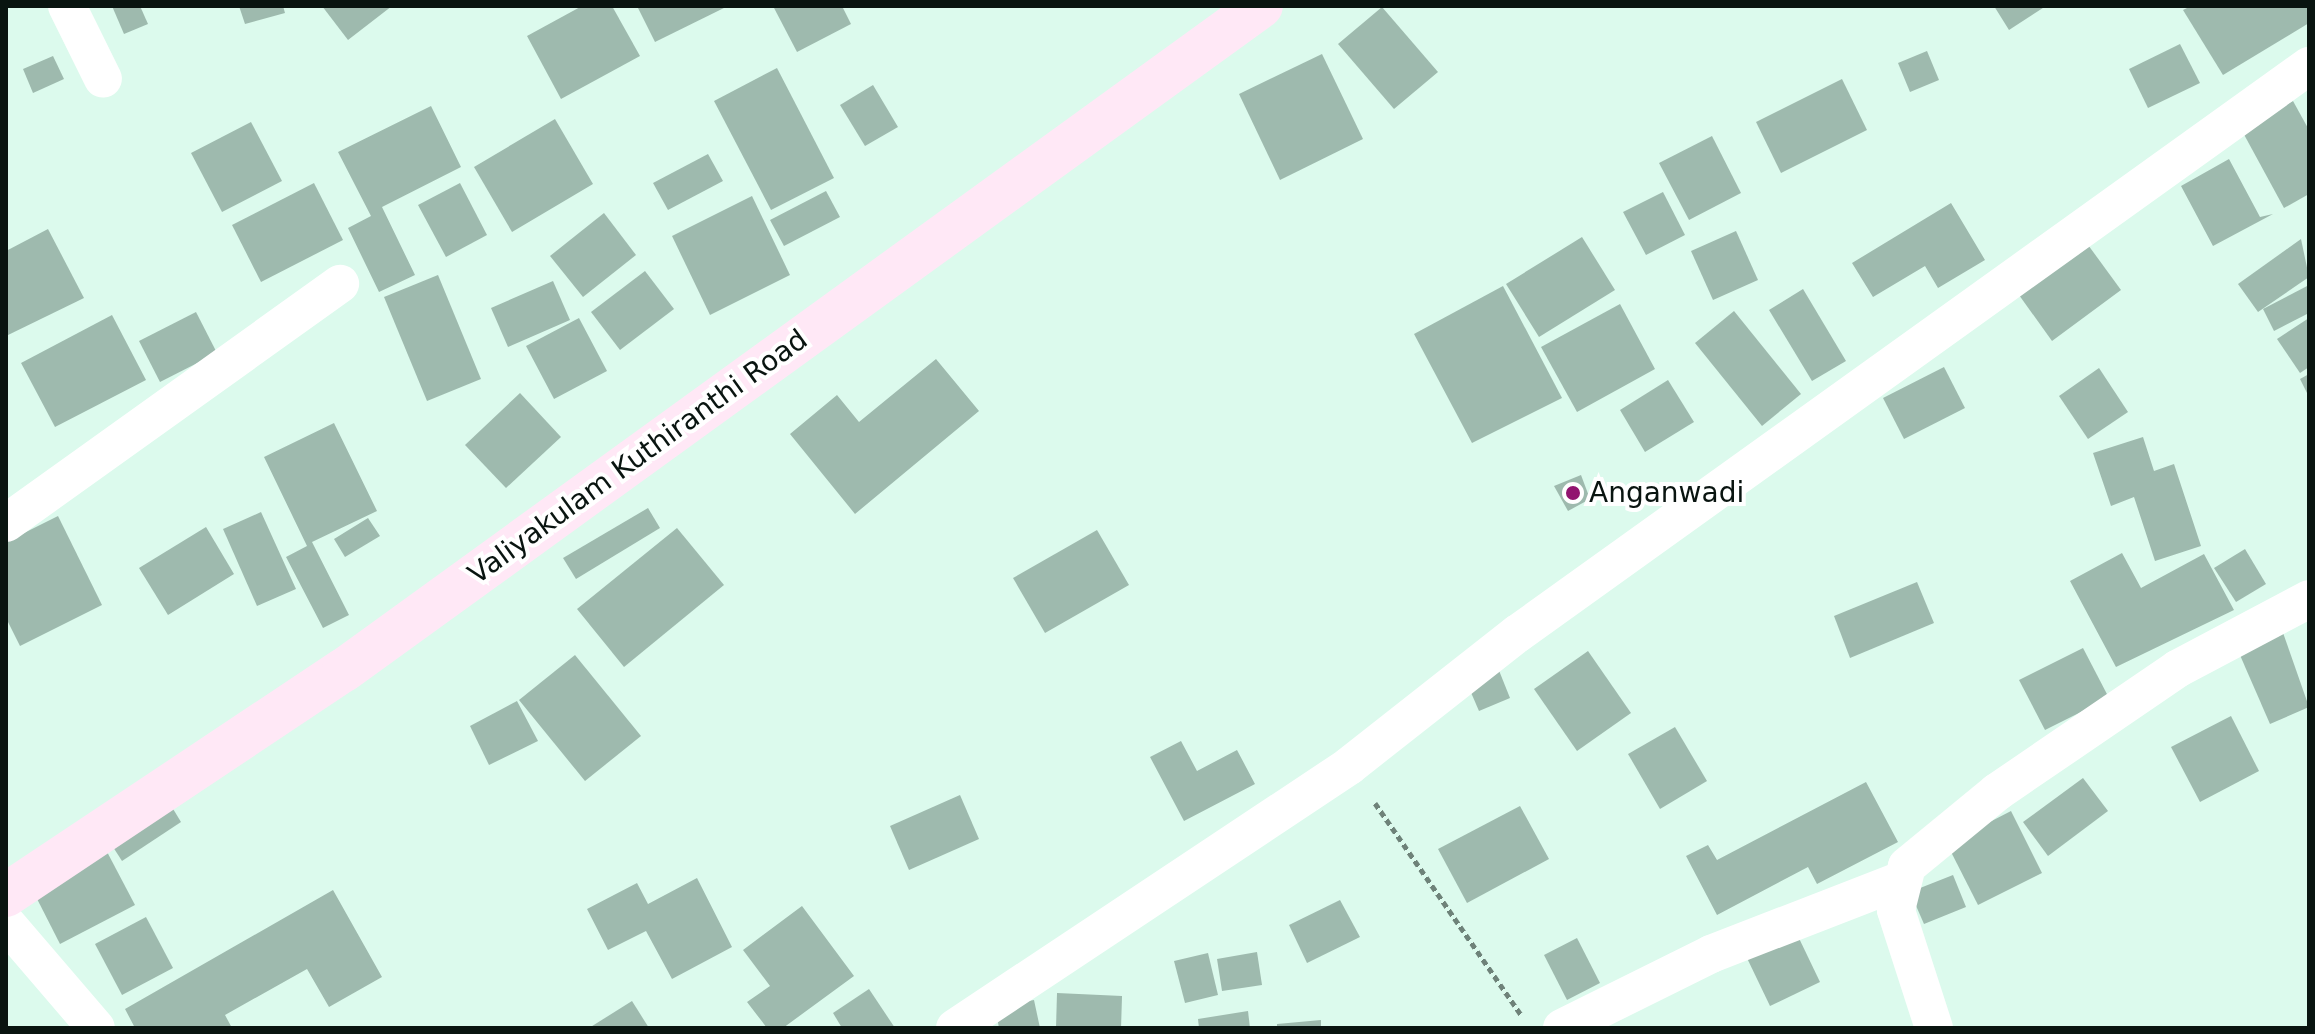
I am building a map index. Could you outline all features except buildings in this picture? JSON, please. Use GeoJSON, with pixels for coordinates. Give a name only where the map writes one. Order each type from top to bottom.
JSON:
{"type":"FeatureCollection","features":[{"type":"Feature","properties":{"kind":"street"},"geometry":{"type":"LineString","coordinates":[[67,6],[103,79]]}},
{"type":"Feature","properties":{"kind":"street","name":"Valiyakulam Kuthiranthi Road"},"geometry":{"type":"LineString","coordinates":[[6,895],[344,670],[1261,6]]}},
{"type":"Feature","properties":{"kind":"street"},"geometry":{"type":"LineString","coordinates":[[955,1028],[1349,766],[1517,634],[2309,66]]}},
{"type":"Feature","properties":{"kind":"street"},"geometry":{"type":"LineString","coordinates":[[6,523],[340,284]]}},
{"type":"Feature","properties":{"kind":"street"},"geometry":{"type":"LineString","coordinates":[[1562,1028],[1711,954],[1899,881],[1930,844],[1997,792],[2177,669],[2309,599]]}},
{"type":"Feature","properties":{"kind":"street"},"geometry":{"type":"LineString","coordinates":[[1899,881],[1896,910],[1934,1028]]}},
{"type":"Feature","properties":{"kind":"street"},"geometry":{"type":"LineString","coordinates":[[6,923],[96,1028]]}},
{"type":"Feature","properties":{"kind":"path"},"geometry":{"type":"LineString","coordinates":[[1349,766],[1529,1028]]}},
{"type":"Feature","properties":{"kind":"place","name":"Anganwadi"},"geometry":{"type":"Point","coordinates":[1573,493]}}]}
